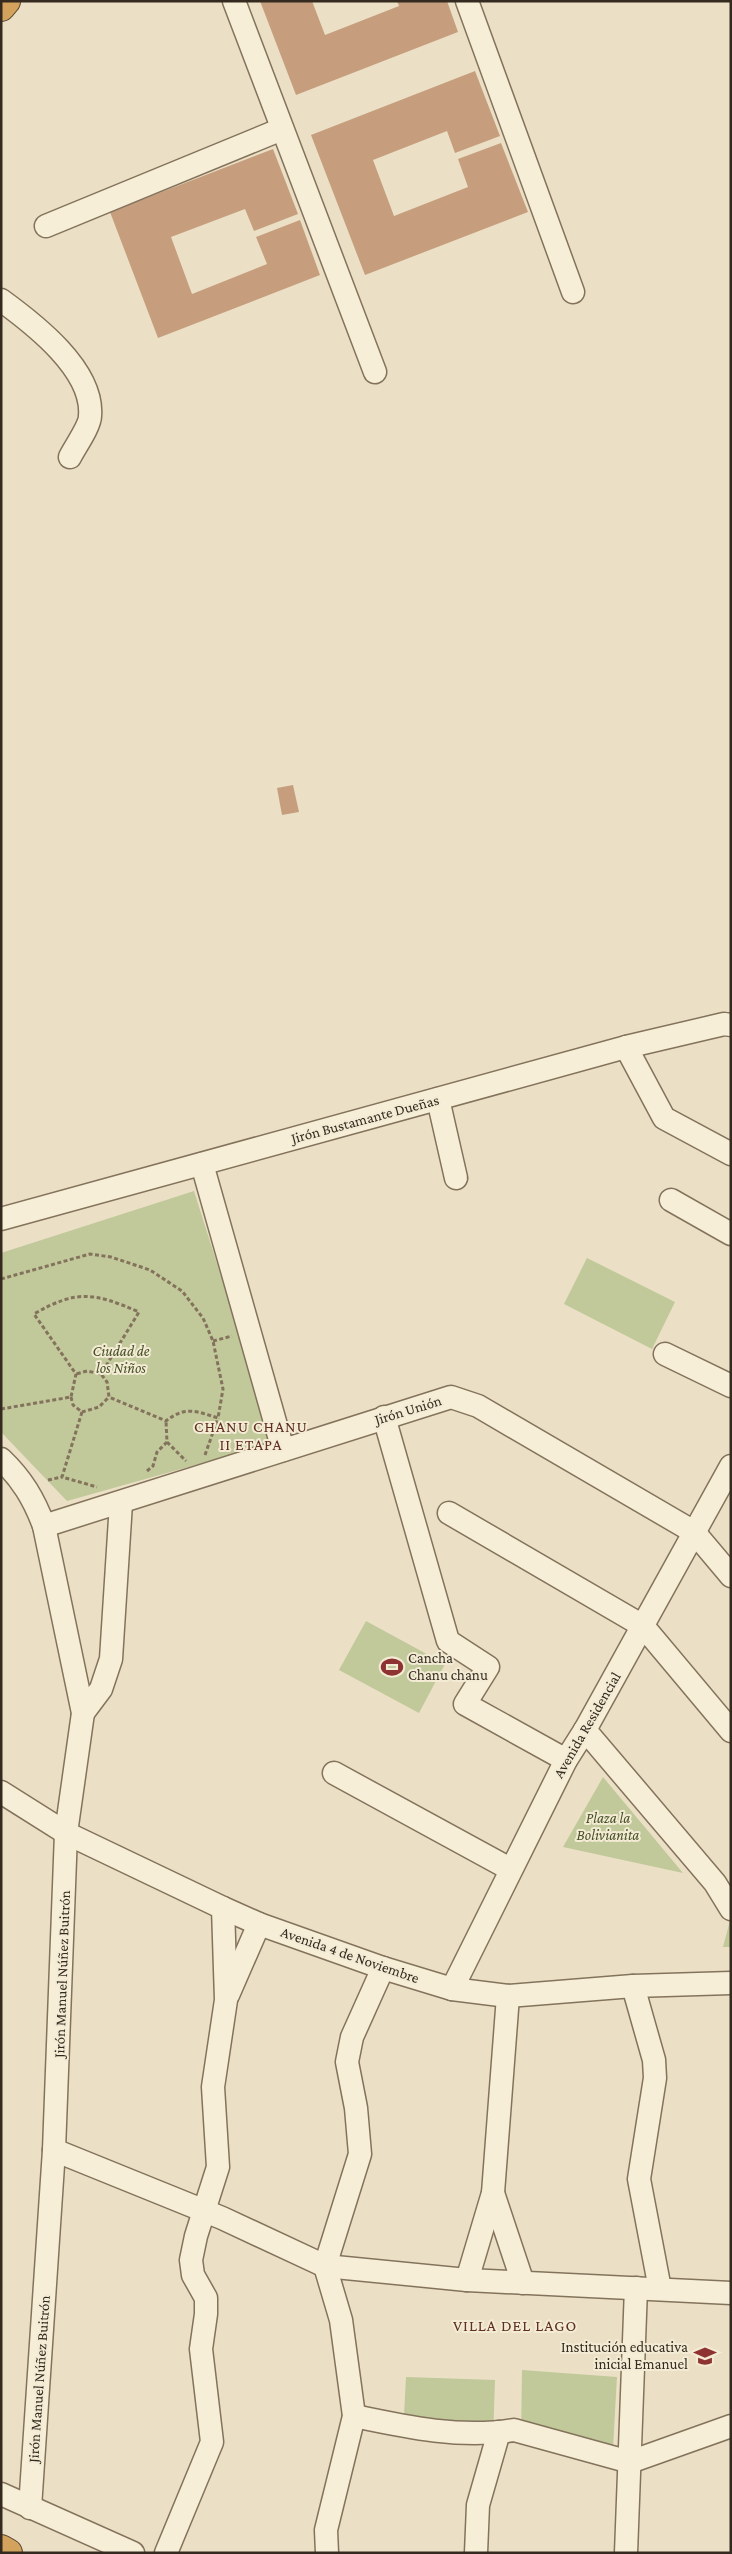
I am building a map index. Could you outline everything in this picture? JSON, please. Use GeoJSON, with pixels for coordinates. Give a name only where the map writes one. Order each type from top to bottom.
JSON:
{"type":"FeatureCollection","features":[{"type":"Feature","properties":{"kind":"highway"},"geometry":{"type":"LineString","coordinates":[[1,7],[6,1]]}},
{"type":"Feature","properties":{"kind":"highway"},"geometry":{"type":"LineString","coordinates":[[1,2550],[8,2553]]}},
{"type":"Feature","properties":{"kind":"street"},"geometry":{"type":"LineString","coordinates":[[234,1],[375,372]]}},
{"type":"Feature","properties":{"kind":"street"},"geometry":{"type":"LineString","coordinates":[[467,1],[574,292]]}},
{"type":"Feature","properties":{"kind":"street"},"geometry":{"type":"LineString","coordinates":[[46,226],[282,129]]}},
{"type":"Feature","properties":{"kind":"street"},"geometry":{"type":"LineString","coordinates":[[1,300],[36,326],[76,370],[88,392],[90,418],[70,457]]}},
{"type":"Feature","properties":{"kind":"street","name":"Jirón Bustamante Dueñas"},"geometry":{"type":"LineString","coordinates":[[1,1219],[626,1047],[724,1024],[731,1025]]}},
{"type":"Feature","properties":{"kind":"street"},"geometry":{"type":"LineString","coordinates":[[626,1047],[664,1118],[731,1154]]}},
{"type":"Feature","properties":{"kind":"street"},"geometry":{"type":"LineString","coordinates":[[438,1100],[456,1178]]}},
{"type":"Feature","properties":{"kind":"street"},"geometry":{"type":"LineString","coordinates":[[202,1164],[283,1450]]}},
{"type":"Feature","properties":{"kind":"street"},"geometry":{"type":"LineString","coordinates":[[671,1200],[731,1234]]}},
{"type":"Feature","properties":{"kind":"street"},"geometry":{"type":"LineString","coordinates":[[665,1354],[731,1386]]}},
{"type":"Feature","properties":{"kind":"street","name":"Jirón Unión"},"geometry":{"type":"LineString","coordinates":[[44,1526],[113,1496],[283,1450],[451,1397],[464,1400],[694,1532],[731,1576]]}},
{"type":"Feature","properties":{"kind":"street"},"geometry":{"type":"LineString","coordinates":[[384,1417],[448,1642],[488,1667],[465,1704],[566,1760]]}},
{"type":"Feature","properties":{"kind":"street","name":"Jirón Manuel Núñez Buitrón"},"geometry":{"type":"LineString","coordinates":[[1,1459],[20,1478],[35,1502],[44,1526],[83,1713],[66,1834],[54,2150],[30,2508]]}},
{"type":"Feature","properties":{"kind":"street","name":"Avenida Residencial"},"geometry":{"type":"LineString","coordinates":[[452,1989],[510,1869],[566,1760],[585,1730],[731,1466]]}},
{"type":"Feature","properties":{"kind":"street"},"geometry":{"type":"LineString","coordinates":[[83,1713],[101,1689],[111,1659],[113,1496]]}},
{"type":"Feature","properties":{"kind":"street"},"geometry":{"type":"LineString","coordinates":[[449,1513],[643,1626],[731,1731]]}},
{"type":"Feature","properties":{"kind":"street"},"geometry":{"type":"LineString","coordinates":[[585,1730],[715,1883],[731,1909]]}},
{"type":"Feature","properties":{"kind":"street"},"geometry":{"type":"LineString","coordinates":[[334,1773],[510,1869]]}},
{"type":"Feature","properties":{"kind":"street","name":"Avenida 4 de Noviembre"},"geometry":{"type":"LineString","coordinates":[[1,1792],[66,1834],[259,1924],[383,1968],[452,1989],[508,1996],[633,1986],[731,1983]]}},
{"type":"Feature","properties":{"kind":"street"},"geometry":{"type":"LineString","coordinates":[[166,2553],[212,2442],[201,2349],[206,2314],[206,2298],[193,2275],[191,2260],[196,2236],[218,2167],[213,2087],[226,2000],[223,1908]]}},
{"type":"Feature","properties":{"kind":"street"},"geometry":{"type":"LineString","coordinates":[[226,2000],[259,1924]]}},
{"type":"Feature","properties":{"kind":"street"},"geometry":{"type":"LineString","coordinates":[[314,2553],[326,2530],[354,2416],[341,2320],[325,2266],[360,2154],[356,2108],[347,2062],[352,2037],[383,1968]]}},
{"type":"Feature","properties":{"kind":"street"},"geometry":{"type":"LineString","coordinates":[[633,1986],[654,2060],[655,2078],[639,2180],[660,2289]]}},
{"type":"Feature","properties":{"kind":"street"},"geometry":{"type":"LineString","coordinates":[[467,2280],[493,2192],[508,1996]]}},
{"type":"Feature","properties":{"kind":"street"},"geometry":{"type":"LineString","coordinates":[[54,2150],[205,2212],[325,2266],[467,2280],[731,2293]]}},
{"type":"Feature","properties":{"kind":"street"},"geometry":{"type":"LineString","coordinates":[[493,2192],[522,2283]]}},
{"type":"Feature","properties":{"kind":"street"},"geometry":{"type":"LineString","coordinates":[[626,2553],[636,2288]]}},
{"type":"Feature","properties":{"kind":"street"},"geometry":{"type":"LineString","coordinates":[[354,2416],[423,2430],[499,2432],[514,2430],[630,2462],[731,2426]]}},
{"type":"Feature","properties":{"kind":"street"},"geometry":{"type":"LineString","coordinates":[[476,2553],[478,2505],[499,2432]]}},
{"type":"Feature","properties":{"kind":"street"},"geometry":{"type":"LineString","coordinates":[[1,2494],[133,2553]]}},
{"type":"Feature","properties":{"kind":"street"},"geometry":{"type":"LineString","coordinates":[[326,2530],[327,2553]]}},
{"type":"Feature","properties":{"kind":"path"},"geometry":{"type":"LineString","coordinates":[[1,1279],[90,1254],[112,1257],[150,1270],[182,1291],[203,1318],[213,1341],[223,1389],[218,1418],[210,1444],[202,1461]]}},
{"type":"Feature","properties":{"kind":"path"},"geometry":{"type":"LineString","coordinates":[[82,1412],[73,1405],[71,1397],[76,1374],[34,1314],[53,1304],[79,1296],[107,1298],[139,1312],[102,1374]]}},
{"type":"Feature","properties":{"kind":"path"},"geometry":{"type":"LineString","coordinates":[[213,1341],[239,1334]]}},
{"type":"Feature","properties":{"kind":"path"},"geometry":{"type":"LineString","coordinates":[[76,1374],[87,1370],[102,1374],[108,1382],[109,1397],[99,1407],[82,1412]]}},
{"type":"Feature","properties":{"kind":"path"},"geometry":{"type":"LineString","coordinates":[[1,1409],[71,1397]]}},
{"type":"Feature","properties":{"kind":"path"},"geometry":{"type":"LineString","coordinates":[[109,1397],[166,1421]]}},
{"type":"Feature","properties":{"kind":"path"},"geometry":{"type":"LineString","coordinates":[[166,1421],[178,1412],[194,1411],[218,1418]]}},
{"type":"Feature","properties":{"kind":"path"},"geometry":{"type":"LineString","coordinates":[[62,1477],[82,1412]]}},
{"type":"Feature","properties":{"kind":"path"},"geometry":{"type":"LineString","coordinates":[[166,1421],[168,1442],[180,1457],[192,1466]]}},
{"type":"Feature","properties":{"kind":"path"},"geometry":{"type":"LineString","coordinates":[[140,1477],[153,1466],[157,1452],[168,1442]]}},
{"type":"Feature","properties":{"kind":"path"},"geometry":{"type":"LineString","coordinates":[[48,1480],[62,1477],[113,1496]]}},
{"type":"Feature","properties":{"kind":"green space","name":"Ciudad de los Niños"},"geometry":{"type":"Polygon","coordinates":[[[194,1191],[274,1443],[67,1501],[1,1432],[1,1253],[194,1191]]]}},
{"type":"Feature","properties":{"kind":"green space"},"geometry":{"type":"Polygon","coordinates":[[[587,1258],[675,1302],[652,1349],[564,1304],[587,1258]]]}},
{"type":"Feature","properties":{"kind":"green space","name":"Cancha Chanu chanu"},"geometry":{"type":"Polygon","coordinates":[[[366,1621],[445,1664],[419,1713],[339,1670],[366,1621]]]}},
{"type":"Feature","properties":{"kind":"green space","name":"Plaza la Bolivianita"},"geometry":{"type":"Polygon","coordinates":[[[603,1777],[683,1873],[563,1847],[603,1777]]]}},
{"type":"Feature","properties":{"kind":"green space"},"geometry":{"type":"Polygon","coordinates":[[[731,1917],[731,1947],[723,1947],[731,1917]]]}},
{"type":"Feature","properties":{"kind":"green space"},"geometry":{"type":"Polygon","coordinates":[[[522,2370],[617,2377],[613,2448],[521,2437],[522,2370]]]}},
{"type":"Feature","properties":{"kind":"green space"},"geometry":{"type":"Polygon","coordinates":[[[406,2377],[495,2380],[493,2440],[403,2434],[406,2377]]]}},
{"type":"Feature","properties":{"kind":"building"},"geometry":{"type":"Polygon","coordinates":[[[260,1],[312,1],[325,35],[399,6],[397,1],[447,1],[458,32],[296,95],[260,1]]]}},
{"type":"Feature","properties":{"kind":"building"},"geometry":{"type":"Polygon","coordinates":[[[475,71],[500,136],[455,153],[447,131],[373,160],[394,216],[468,187],[458,159],[501,143],[528,212],[365,275],[311,135],[475,71]]]}},
{"type":"Feature","properties":{"kind":"building"},"geometry":{"type":"Polygon","coordinates":[[[273,149],[298,214],[254,231],[245,209],[171,237],[192,294],[267,264],[256,237],[300,220],[320,275],[158,338],[110,212],[273,149]]]}},
{"type":"Feature","properties":{"kind":"building"},"geometry":{"type":"Polygon","coordinates":[[[293,785],[299,812],[282,815],[277,788],[293,785]]]}},
{"type":"Feature","properties":{"kind":"place","name":"Cancha Chanu chanu"},"geometry":{"type":"Point","coordinates":[392,1667]}},
{"type":"Feature","properties":{"kind":"place","name":"Institución educativa inicial Emanuel"},"geometry":{"type":"Point","coordinates":[705,2356]}},
{"type":"Feature","properties":{"kind":"district","name":"CHANU CHANU II ETAPA"},"geometry":{"type":"Point","coordinates":[251,1435]}},
{"type":"Feature","properties":{"kind":"district","name":"VILLA DEL LAGO"},"geometry":{"type":"Point","coordinates":[515,2325]}}]}
